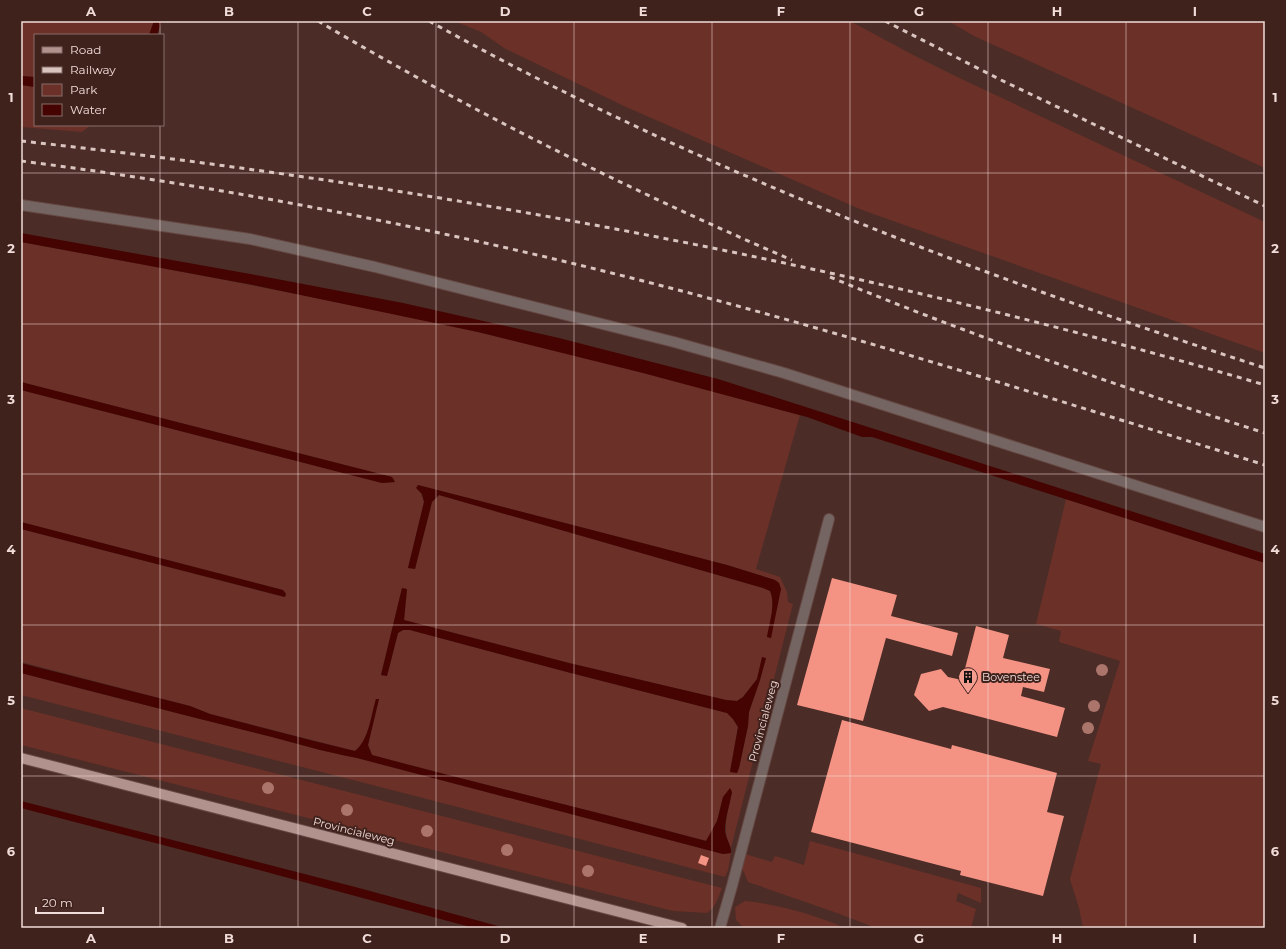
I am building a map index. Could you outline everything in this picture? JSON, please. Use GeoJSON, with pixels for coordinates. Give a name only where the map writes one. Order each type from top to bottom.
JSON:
{"type":"FeatureCollection","features":[{"type":"Feature","properties":{"kind":"main road","name":"Provincialeweg"},"geometry":{"type":"LineString","coordinates":[[21,758],[682,928]]}},
{"type":"Feature","properties":{"kind":"lane"},"geometry":{"type":"LineString","coordinates":[[21,205],[250,239],[375,267],[674,342],[784,373],[1265,526]]}},
{"type":"Feature","properties":{"kind":"lane","name":"Provincialeweg"},"geometry":{"type":"LineString","coordinates":[[720,928],[829,519]]}},
{"type":"Feature","properties":{"kind":"green space"},"geometry":{"type":"Polygon","coordinates":[[[21,21],[154,21],[149,34],[34,34],[34,77],[21,76],[21,21]]]}},
{"type":"Feature","properties":{"kind":"green space"},"geometry":{"type":"Polygon","coordinates":[[[454,21],[850,21],[951,74],[1265,222],[1265,353],[862,210],[626,107],[504,48],[481,32],[454,21]]]}},
{"type":"Feature","properties":{"kind":"green space"},"geometry":{"type":"Polygon","coordinates":[[[948,21],[1265,21],[1265,168],[974,36],[948,21]]]}},
{"type":"Feature","properties":{"kind":"green space"},"geometry":{"type":"Polygon","coordinates":[[[21,85],[34,87],[34,126],[90,126],[82,132],[21,127],[21,85]]]}},
{"type":"Feature","properties":{"kind":"green space"},"geometry":{"type":"Polygon","coordinates":[[[21,242],[306,296],[518,341],[680,382],[800,415],[756,569],[780,577],[787,592],[788,602],[793,604],[731,848],[726,834],[726,820],[732,792],[723,797],[717,821],[707,841],[372,755],[368,745],[379,699],[376,699],[371,720],[363,741],[355,751],[210,714],[190,706],[21,662],[21,529],[284,597],[286,594],[283,590],[21,522],[21,390],[382,483],[395,482],[392,477],[21,382],[21,242]],[[418,485],[424,502],[408,568],[415,568],[432,502],[439,495],[770,591],[772,596],[772,608],[767,637],[771,638],[775,580],[727,565],[418,485]],[[402,588],[381,675],[387,676],[398,633],[403,630],[410,630],[727,713],[738,727],[730,771],[737,773],[748,726],[749,712],[766,658],[762,658],[757,679],[743,697],[737,701],[726,700],[569,663],[404,620],[407,590],[402,588]]]}},
{"type":"Feature","properties":{"kind":"green space"},"geometry":{"type":"Polygon","coordinates":[[[1066,499],[1265,563],[1265,928],[1083,928],[1079,908],[1070,879],[1101,764],[1088,761],[1120,661],[1059,642],[1061,631],[1036,624],[1066,499]]]}},
{"type":"Feature","properties":{"kind":"green space"},"geometry":{"type":"Polygon","coordinates":[[[21,673],[320,750],[357,758],[723,854],[731,853],[728,870],[725,877],[21,695],[21,673]]]}},
{"type":"Feature","properties":{"kind":"green space"},"geometry":{"type":"Polygon","coordinates":[[[21,708],[722,888],[715,905],[707,913],[673,911],[21,745],[21,708]]]}},
{"type":"Feature","properties":{"kind":"green space"},"geometry":{"type":"Polygon","coordinates":[[[810,841],[981,888],[981,903],[958,893],[956,901],[976,909],[971,928],[876,928],[748,882],[742,868],[745,854],[772,862],[775,856],[804,865],[810,841]]]}},
{"type":"Feature","properties":{"kind":"green space"},"geometry":{"type":"Polygon","coordinates":[[[745,901],[757,902],[796,911],[845,928],[744,928],[736,920],[735,907],[745,901]]]}},
{"type":"Feature","properties":{"kind":"water"},"geometry":{"type":"Polygon","coordinates":[[[154,21],[162,21],[157,34],[149,34],[154,21]]]}},
{"type":"Feature","properties":{"kind":"water"},"geometry":{"type":"Polygon","coordinates":[[[21,76],[34,77],[34,87],[21,85],[21,76]]]}},
{"type":"Feature","properties":{"kind":"water"},"geometry":{"type":"Polygon","coordinates":[[[21,233],[403,303],[559,338],[718,379],[1265,554],[1265,563],[872,437],[862,437],[807,417],[643,373],[478,332],[253,285],[21,242],[21,233]]]}},
{"type":"Feature","properties":{"kind":"water"},"geometry":{"type":"Polygon","coordinates":[[[21,382],[392,477],[395,482],[382,483],[21,390],[21,382]]]}},
{"type":"Feature","properties":{"kind":"water"},"geometry":{"type":"Polygon","coordinates":[[[418,485],[727,565],[775,580],[779,583],[781,589],[771,638],[767,637],[772,614],[772,596],[770,591],[439,495],[432,502],[415,569],[408,568],[424,502],[422,494],[416,488],[418,485]]]}},
{"type":"Feature","properties":{"kind":"water"},"geometry":{"type":"Polygon","coordinates":[[[21,522],[283,590],[286,594],[285,597],[21,529],[21,522]]]}},
{"type":"Feature","properties":{"kind":"water"},"geometry":{"type":"Polygon","coordinates":[[[402,588],[407,589],[404,620],[569,663],[726,700],[737,701],[743,697],[757,679],[762,657],[766,658],[749,712],[748,726],[737,773],[730,772],[738,727],[727,713],[410,630],[403,630],[398,633],[387,676],[381,675],[402,588]]]}},
{"type":"Feature","properties":{"kind":"water"},"geometry":{"type":"Polygon","coordinates":[[[21,663],[190,706],[210,714],[355,751],[360,746],[366,734],[376,699],[379,699],[368,745],[372,755],[706,841],[717,821],[723,797],[730,788],[732,792],[725,830],[731,853],[723,854],[357,758],[320,750],[21,673],[21,663]]]}},
{"type":"Feature","properties":{"kind":"water"},"geometry":{"type":"Polygon","coordinates":[[[21,801],[359,888],[505,928],[467,928],[467,926],[259,870],[21,808],[21,801]]]}},
{"type":"Feature","properties":{"kind":"building"},"geometry":{"type":"Polygon","coordinates":[[[832,578],[897,595],[891,616],[958,633],[952,656],[886,638],[863,721],[797,705],[832,578]]]}},
{"type":"Feature","properties":{"kind":"building","name":"Bovenstee"},"geometry":{"type":"Polygon","coordinates":[[[976,626],[1009,635],[1003,658],[1050,669],[1044,692],[1023,687],[1021,696],[1065,708],[1057,737],[943,707],[929,711],[914,695],[921,674],[941,669],[948,677],[962,680],[976,626]]]}},
{"type":"Feature","properties":{"kind":"building"},"geometry":{"type":"Polygon","coordinates":[[[842,720],[951,749],[952,745],[1057,773],[1047,812],[1064,816],[1043,896],[960,875],[961,871],[811,832],[842,720]]]}},
{"type":"Feature","properties":{"kind":"building"},"geometry":{"type":"Polygon","coordinates":[[[701,855],[709,858],[706,866],[698,863],[701,855]]]}},
{"type":"Feature","properties":{"kind":"railway"},"geometry":{"type":"LineString","coordinates":[[318,21],[492,118],[551,148],[671,206],[792,260]]}},
{"type":"Feature","properties":{"kind":"railway"},"geometry":{"type":"LineString","coordinates":[[429,21],[529,74],[631,124],[734,171],[839,215],[944,256],[1051,295],[1265,368]]}},
{"type":"Feature","properties":{"kind":"railway"},"geometry":{"type":"LineString","coordinates":[[885,21],[1001,80],[1265,206]]}},
{"type":"Feature","properties":{"kind":"railway"},"geometry":{"type":"LineString","coordinates":[[21,141],[179,160],[336,182],[492,207],[648,235],[804,267],[958,303],[1112,342],[1265,385]]}},
{"type":"Feature","properties":{"kind":"railway"},"geometry":{"type":"LineString","coordinates":[[21,161],[192,186],[277,201],[446,234],[614,273],[840,335],[1265,465]]}},
{"type":"Feature","properties":{"kind":"railway"},"geometry":{"type":"LineString","coordinates":[[830,277],[937,320],[1046,360],[1265,433]]}},
{"type":"Feature","properties":{"kind":"place","name":"Bovenstee"},"geometry":{"type":"Point","coordinates":[968,694]}}]}
